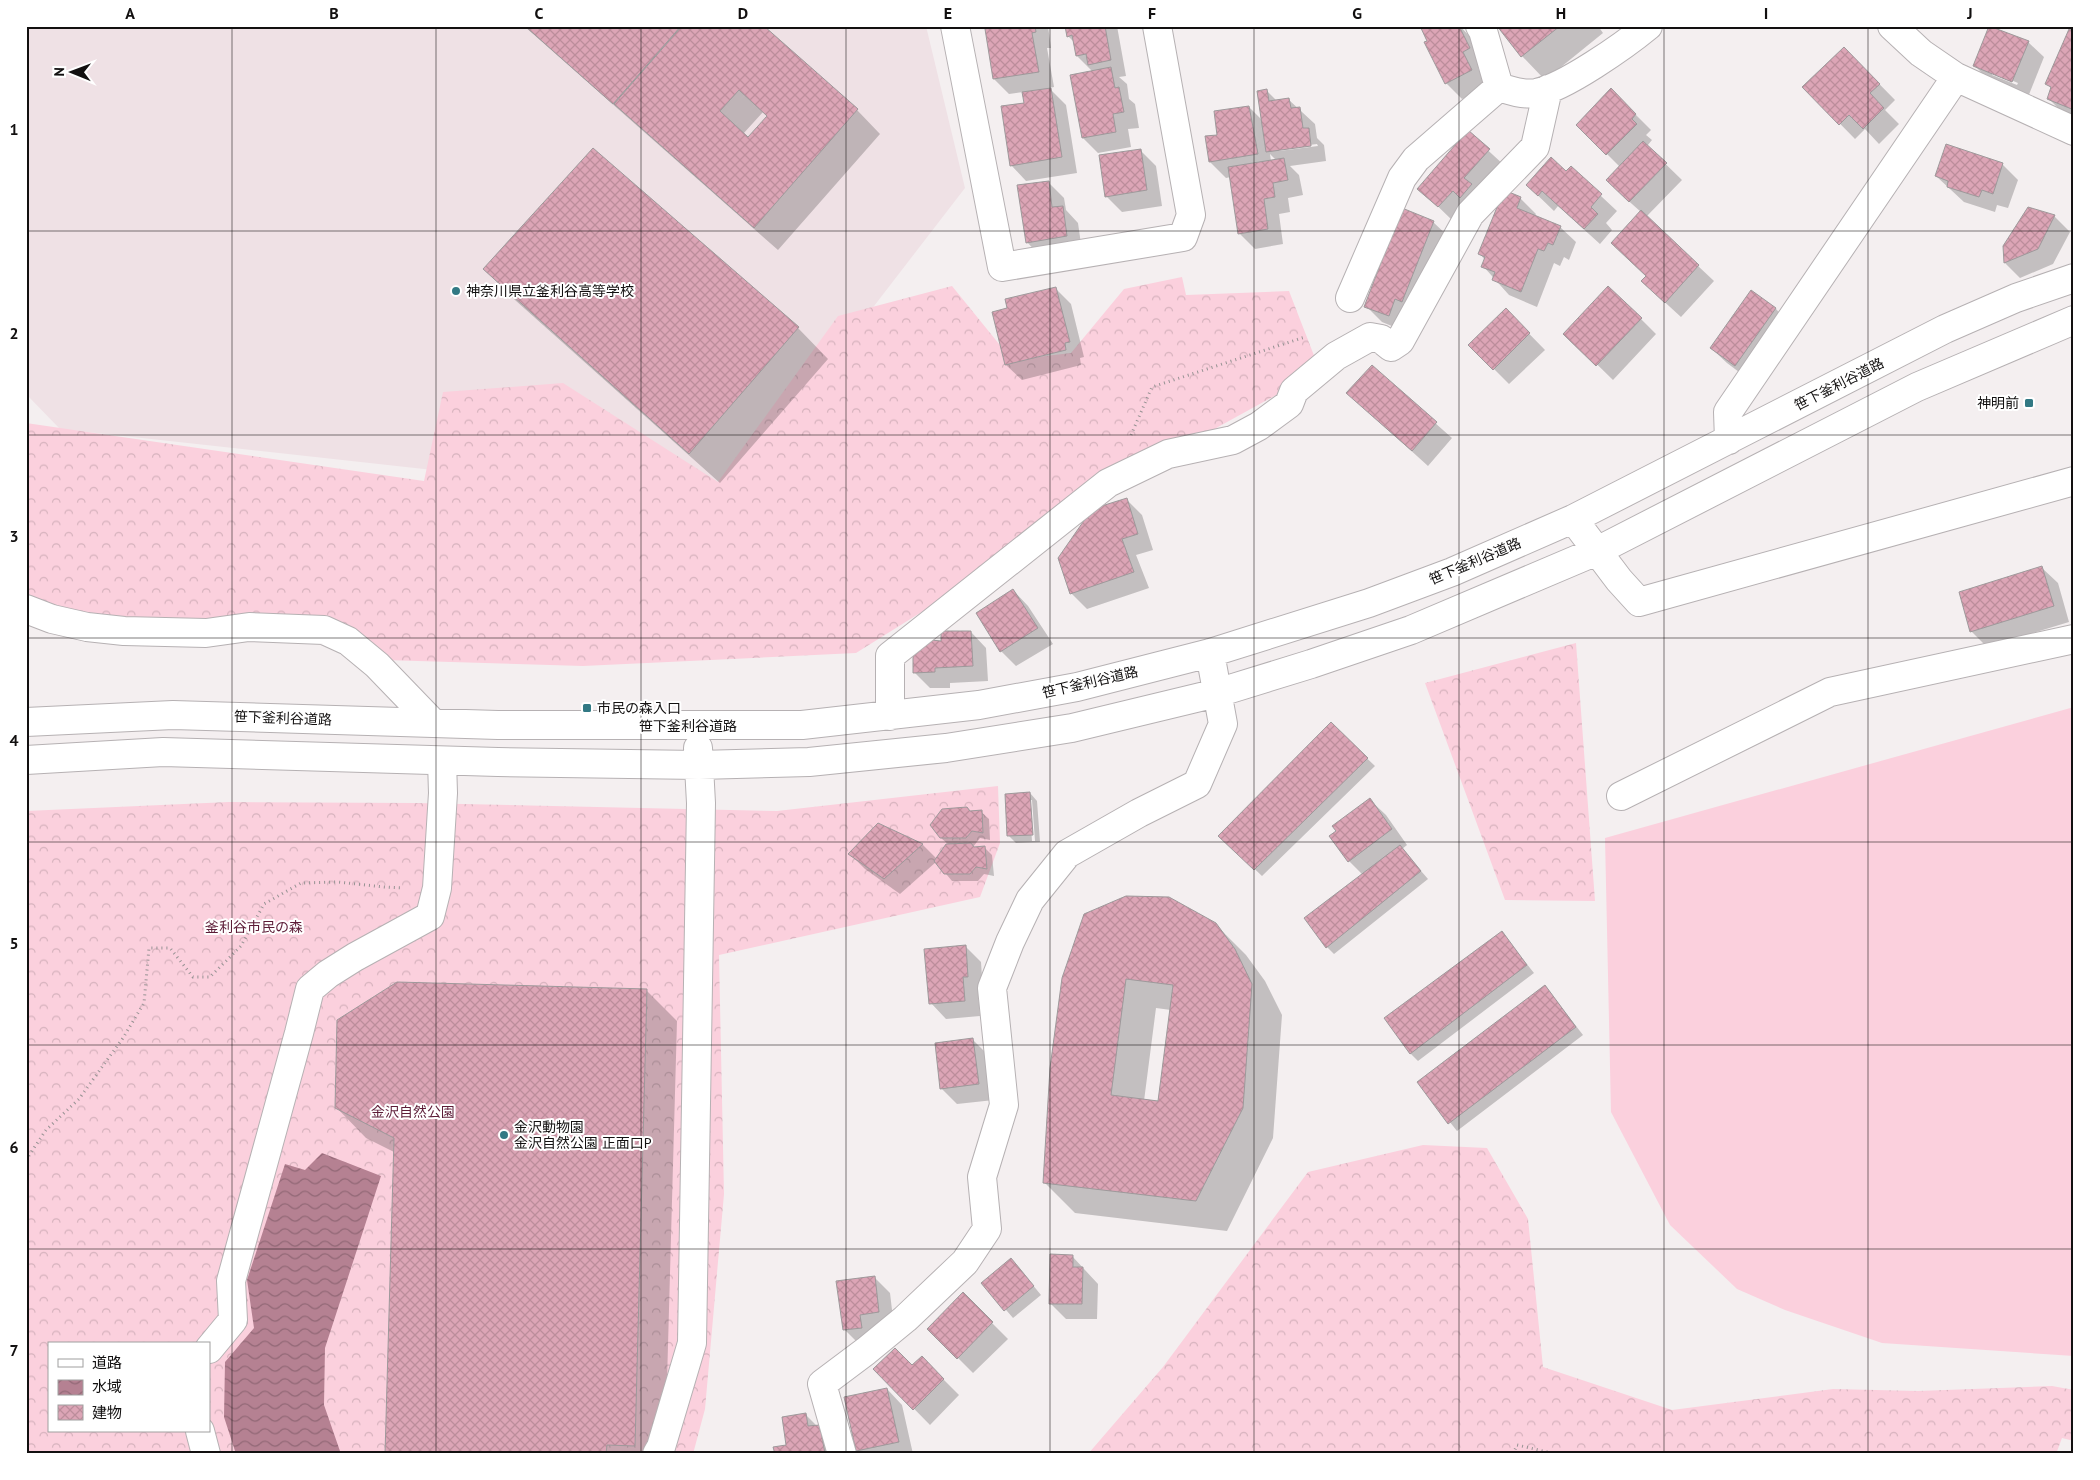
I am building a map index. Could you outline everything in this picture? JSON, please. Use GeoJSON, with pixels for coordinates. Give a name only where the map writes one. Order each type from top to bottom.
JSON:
{"type":"FeatureCollection","features":[{"type":"Feature","properties":{"kind":"street"},"geometry":{"type":"LineString","coordinates":[[955,26],[1002,267],[1183,237],[1191,215],[1156,26]]}},
{"type":"Feature","properties":{"kind":"street"},"geometry":{"type":"LineString","coordinates":[[1480,26],[1499,87]]}},
{"type":"Feature","properties":{"kind":"street"},"geometry":{"type":"LineString","coordinates":[[1892,26],[1921,53],[1956,77],[2074,131]]}},
{"type":"Feature","properties":{"kind":"street"},"geometry":{"type":"LineString","coordinates":[[1499,87],[1518,93],[1548,89],[1575,75],[1635,30]]}},
{"type":"Feature","properties":{"kind":"street"},"geometry":{"type":"LineString","coordinates":[[1729,440],[1728,412],[1956,77]]}},
{"type":"Feature","properties":{"kind":"street"},"geometry":{"type":"LineString","coordinates":[[1350,298],[1402,178],[1411,165],[1499,87]]}},
{"type":"Feature","properties":{"kind":"street"},"geometry":{"type":"LineString","coordinates":[[890,716],[890,656],[1108,483],[1168,454],[1234,440],[1259,426],[1289,404],[1294,391],[1336,356],[1370,338],[1381,339],[1391,347],[1400,341],[1470,214],[1535,147],[1548,89]]}},
{"type":"Feature","properties":{"kind":"street","name":"笹下釜利谷道路"},"geometry":{"type":"LineString","coordinates":[[26,722],[173,715],[498,725],[802,725],[979,705],[1077,686],[1210,653],[1379,600],[1452,572],[1573,519],[1945,330],[2016,298],[2074,278]]}},
{"type":"Feature","properties":{"kind":"street"},"geometry":{"type":"LineString","coordinates":[[26,760],[163,752],[442,761],[699,765],[809,762],[946,748],[1072,728],[1217,693],[1411,630],[1597,551],[1918,386],[2074,320]]}},
{"type":"Feature","properties":{"kind":"street"},"geometry":{"type":"LineString","coordinates":[[1573,519],[1639,602],[2074,481]]}},
{"type":"Feature","properties":{"kind":"street"},"geometry":{"type":"LineString","coordinates":[[26,609],[52,619],[87,627],[124,631],[206,633],[249,627],[324,630],[348,641],[377,665],[432,722]]}},
{"type":"Feature","properties":{"kind":"street"},"geometry":{"type":"LineString","coordinates":[[1622,796],[1830,692],[2074,639]]}},
{"type":"Feature","properties":{"kind":"street"},"geometry":{"type":"LineString","coordinates":[[842,1454],[822,1384],[866,1351],[918,1306],[965,1262],[988,1229],[982,1177],[1004,1105],[992,988],[1010,942],[1030,900],[1067,854],[1139,813],[1196,784],[1223,724],[1210,653]]}},
{"type":"Feature","properties":{"kind":"street"},"geometry":{"type":"LineString","coordinates":[[657,1454],[662,1447],[692,1343],[701,803],[697,726]]}},
{"type":"Feature","properties":{"kind":"street"},"geometry":{"type":"LineString","coordinates":[[210,1348],[232,1320],[232,1281],[300,1033],[310,989],[328,974],[355,957],[430,916],[437,888],[443,793],[442,761]]}},
{"type":"Feature","properties":{"kind":"street"},"geometry":{"type":"LineString","coordinates":[[200,1432],[206,1454]]}},
{"type":"Feature","properties":{"kind":"path"},"geometry":{"type":"LineString","coordinates":[[1108,483],[1129,442],[1152,387],[1304,338],[1312,333]]}},
{"type":"Feature","properties":{"kind":"path"},"geometry":{"type":"LineString","coordinates":[[26,1160],[46,1130],[79,1100],[123,1038],[144,1004],[149,948],[170,948],[193,977],[210,977],[242,946],[264,904],[301,883],[338,882],[384,887],[437,888]]}},
{"type":"Feature","properties":{"kind":"path"},"geometry":{"type":"LineString","coordinates":[[1513,1454],[1517,1445],[1556,1454]]}},
{"type":"Feature","properties":{"kind":"shaded area","name":"神奈川県立釜利谷高等学校"},"geometry":{"type":"Polygon","coordinates":[[[26,26],[926,26],[965,188],[723,502],[60,429],[26,394],[26,26]]]}},
{"type":"Feature","properties":{"kind":"green space"},"geometry":{"type":"Polygon","coordinates":[[[1182,277],[1186,295],[1289,291],[1320,371],[1218,427],[856,653],[583,666],[384,660],[336,622],[89,620],[26,598],[26,423],[424,481],[443,392],[563,383],[718,482],[838,316],[952,286],[1012,360],[1071,353],[1124,289],[1182,277]]]}},
{"type":"Feature","properties":{"kind":"green space"},"geometry":{"type":"Polygon","coordinates":[[[1576,643],[1595,901],[1505,900],[1425,683],[1576,643]]]}},
{"type":"Feature","properties":{"kind":"green space"},"geometry":{"type":"Polygon","coordinates":[[[2074,707],[2074,1356],[1882,1343],[1785,1310],[1737,1289],[1670,1225],[1611,1112],[1605,838],[2074,707]]]}},
{"type":"Feature","properties":{"kind":"green space","name":"金沢自然公園"},"geometry":{"type":"Polygon","coordinates":[[[998,786],[1000,843],[980,897],[719,955],[724,1194],[705,1409],[693,1454],[26,1454],[26,811],[229,802],[416,803],[777,811],[998,786]]]}},
{"type":"Feature","properties":{"kind":"green space"},"geometry":{"type":"Polygon","coordinates":[[[1423,1145],[1487,1148],[1528,1219],[1543,1367],[1672,1410],[1833,1389],[1918,1391],[2052,1386],[2074,1390],[2074,1441],[2062,1438],[2056,1454],[1088,1454],[1163,1367],[1308,1172],[1423,1145]]]}},
{"type":"Feature","properties":{"kind":"water"},"geometry":{"type":"Polygon","coordinates":[[[322,1153],[381,1176],[325,1348],[324,1405],[341,1454],[236,1454],[224,1417],[225,1362],[254,1328],[247,1280],[285,1164],[305,1170],[322,1153]]]}},
{"type":"Feature","properties":{"kind":"building"},"geometry":{"type":"Polygon","coordinates":[[[525,26],[681,26],[613,104],[525,26]]]}},
{"type":"Feature","properties":{"kind":"building"},"geometry":{"type":"Polygon","coordinates":[[[682,26],[764,26],[858,109],[754,228],[614,104],[682,26]],[[739,90],[720,111],[748,137],[767,116],[739,90]]]}},
{"type":"Feature","properties":{"kind":"building"},"geometry":{"type":"Polygon","coordinates":[[[1002,26],[1035,26],[1036,32],[1032,33],[1039,72],[993,79],[985,29],[1002,26]]]}},
{"type":"Feature","properties":{"kind":"building"},"geometry":{"type":"Polygon","coordinates":[[[1065,26],[1105,26],[1111,60],[1088,65],[1086,54],[1076,56],[1072,35],[1067,37],[1065,26]]]}},
{"type":"Feature","properties":{"kind":"building"},"geometry":{"type":"Polygon","coordinates":[[[1420,26],[1459,26],[1470,48],[1463,52],[1472,70],[1445,84],[1424,42],[1427,41],[1420,26]]]}},
{"type":"Feature","properties":{"kind":"building"},"geometry":{"type":"Polygon","coordinates":[[[1497,26],[1560,26],[1521,57],[1497,26]]]}},
{"type":"Feature","properties":{"kind":"building"},"geometry":{"type":"Polygon","coordinates":[[[1989,26],[2029,41],[2012,82],[1973,66],[1989,26]]]}},
{"type":"Feature","properties":{"kind":"building"},"geometry":{"type":"Polygon","coordinates":[[[2069,29],[2074,31],[2074,110],[2047,99],[2051,87],[2045,84],[2069,29]]]}},
{"type":"Feature","properties":{"kind":"building"},"geometry":{"type":"Polygon","coordinates":[[[1844,47],[1880,84],[1870,93],[1884,108],[1863,129],[1849,115],[1839,125],[1802,87],[1844,47]]]}},
{"type":"Feature","properties":{"kind":"building"},"geometry":{"type":"Polygon","coordinates":[[[1111,67],[1115,88],[1119,87],[1124,112],[1113,114],[1116,132],[1082,138],[1070,75],[1111,67]]]}},
{"type":"Feature","properties":{"kind":"building"},"geometry":{"type":"Polygon","coordinates":[[[1051,88],[1062,157],[1010,166],[1001,106],[1024,103],[1022,92],[1051,88]]]}},
{"type":"Feature","properties":{"kind":"building"},"geometry":{"type":"Polygon","coordinates":[[[1611,88],[1636,114],[1632,119],[1637,124],[1606,155],[1576,125],[1611,88]]]}},
{"type":"Feature","properties":{"kind":"building"},"geometry":{"type":"Polygon","coordinates":[[[1267,89],[1269,101],[1289,98],[1291,108],[1300,107],[1303,128],[1309,128],[1311,146],[1266,152],[1257,91],[1267,89]]]}},
{"type":"Feature","properties":{"kind":"building"},"geometry":{"type":"Polygon","coordinates":[[[1249,106],[1258,154],[1209,162],[1205,136],[1217,135],[1214,111],[1249,106]]]}},
{"type":"Feature","properties":{"kind":"building"},"geometry":{"type":"Polygon","coordinates":[[[1468,130],[1490,149],[1464,178],[1472,184],[1460,198],[1453,191],[1438,207],[1417,189],[1468,130]]]}},
{"type":"Feature","properties":{"kind":"building"},"geometry":{"type":"Polygon","coordinates":[[[1643,141],[1667,163],[1629,202],[1606,180],[1643,141]]]}},
{"type":"Feature","properties":{"kind":"building"},"geometry":{"type":"Polygon","coordinates":[[[1946,144],[2003,163],[1993,194],[1982,190],[1979,197],[1947,187],[1948,181],[1935,176],[1946,144]]]}},
{"type":"Feature","properties":{"kind":"building"},"geometry":{"type":"Polygon","coordinates":[[[593,148],[799,327],[689,454],[483,269],[593,148]]]}},
{"type":"Feature","properties":{"kind":"building"},"geometry":{"type":"Polygon","coordinates":[[[1141,149],[1147,190],[1105,197],[1099,155],[1141,149]]]}},
{"type":"Feature","properties":{"kind":"building"},"geometry":{"type":"Polygon","coordinates":[[[1551,157],[1566,171],[1571,166],[1602,194],[1591,207],[1598,214],[1584,229],[1542,191],[1538,196],[1526,185],[1551,157]]]}},
{"type":"Feature","properties":{"kind":"building"},"geometry":{"type":"Polygon","coordinates":[[[1284,158],[1288,180],[1273,183],[1275,197],[1264,199],[1268,229],[1238,234],[1228,167],[1284,158]]]}},
{"type":"Feature","properties":{"kind":"building"},"geometry":{"type":"Polygon","coordinates":[[[1049,181],[1052,207],[1063,206],[1067,236],[1026,243],[1017,185],[1049,181]]]}},
{"type":"Feature","properties":{"kind":"building"},"geometry":{"type":"Polygon","coordinates":[[[1504,190],[1521,197],[1517,208],[1561,226],[1553,245],[1548,243],[1544,251],[1538,249],[1521,292],[1492,280],[1495,272],[1481,267],[1485,257],[1478,254],[1504,190]]]}},
{"type":"Feature","properties":{"kind":"building"},"geometry":{"type":"Polygon","coordinates":[[[2028,207],[2055,215],[2038,249],[2004,263],[2003,246],[2028,207]]]}},
{"type":"Feature","properties":{"kind":"building"},"geometry":{"type":"Polygon","coordinates":[[[1402,208],[1434,221],[1402,302],[1395,299],[1389,316],[1364,307],[1402,208]]]}},
{"type":"Feature","properties":{"kind":"building"},"geometry":{"type":"Polygon","coordinates":[[[1641,210],[1699,265],[1665,303],[1641,281],[1646,276],[1611,243],[1641,210]]]}},
{"type":"Feature","properties":{"kind":"building"},"geometry":{"type":"Polygon","coordinates":[[[1608,286],[1642,318],[1596,366],[1563,334],[1608,286]]]}},
{"type":"Feature","properties":{"kind":"building"},"geometry":{"type":"Polygon","coordinates":[[[1056,287],[1070,342],[1065,343],[1066,350],[1005,365],[992,312],[1007,308],[1005,299],[1056,287]]]}},
{"type":"Feature","properties":{"kind":"building"},"geometry":{"type":"Polygon","coordinates":[[[1751,290],[1776,308],[1735,366],[1710,348],[1751,290]]]}},
{"type":"Feature","properties":{"kind":"building"},"geometry":{"type":"Polygon","coordinates":[[[1506,308],[1530,333],[1493,370],[1468,345],[1506,308]]]}},
{"type":"Feature","properties":{"kind":"building"},"geometry":{"type":"Polygon","coordinates":[[[1372,365],[1437,422],[1412,451],[1346,393],[1372,365]]]}},
{"type":"Feature","properties":{"kind":"building"},"geometry":{"type":"Polygon","coordinates":[[[1127,498],[1138,534],[1122,539],[1134,572],[1070,594],[1058,558],[1092,509],[1127,498]]]}},
{"type":"Feature","properties":{"kind":"building"},"geometry":{"type":"Polygon","coordinates":[[[2042,566],[2054,606],[1970,632],[1959,592],[2042,566]]]}},
{"type":"Feature","properties":{"kind":"building"},"geometry":{"type":"Polygon","coordinates":[[[1013,589],[1038,628],[1000,652],[976,613],[1013,589]]]}},
{"type":"Feature","properties":{"kind":"building"},"geometry":{"type":"Polygon","coordinates":[[[941,631],[971,631],[973,666],[935,668],[935,672],[913,673],[913,655],[931,640],[941,641],[941,631]]]}},
{"type":"Feature","properties":{"kind":"building"},"geometry":{"type":"Polygon","coordinates":[[[1331,722],[1368,758],[1254,870],[1218,836],[1331,722]]]}},
{"type":"Feature","properties":{"kind":"building"},"geometry":{"type":"Polygon","coordinates":[[[1030,792],[1033,835],[1007,836],[1005,794],[1030,792]]]}},
{"type":"Feature","properties":{"kind":"building"},"geometry":{"type":"Polygon","coordinates":[[[1370,798],[1392,829],[1348,862],[1329,836],[1336,831],[1332,826],[1370,798]]]}},
{"type":"Feature","properties":{"kind":"building"},"geometry":{"type":"Polygon","coordinates":[[[967,807],[970,811],[982,810],[983,833],[972,831],[966,838],[940,838],[930,825],[942,809],[967,807]]]}},
{"type":"Feature","properties":{"kind":"building"},"geometry":{"type":"Polygon","coordinates":[[[878,823],[923,844],[884,879],[848,854],[878,823]]]}},
{"type":"Feature","properties":{"kind":"building"},"geometry":{"type":"Polygon","coordinates":[[[971,843],[974,847],[985,846],[987,869],[976,867],[970,874],[944,874],[934,861],[946,844],[971,843]]]}},
{"type":"Feature","properties":{"kind":"building"},"geometry":{"type":"Polygon","coordinates":[[[1400,845],[1421,871],[1326,948],[1304,918],[1400,845]]]}},
{"type":"Feature","properties":{"kind":"building"},"geometry":{"type":"Polygon","coordinates":[[[1126,896],[1169,897],[1216,923],[1235,949],[1252,984],[1243,1108],[1196,1201],[1043,1183],[1050,1068],[1062,978],[1084,914],[1126,896]],[[1126,979],[1111,1095],[1158,1101],[1173,985],[1126,979]]]}},
{"type":"Feature","properties":{"kind":"building"},"geometry":{"type":"Polygon","coordinates":[[[1502,931],[1527,965],[1410,1054],[1384,1018],[1502,931]]]}},
{"type":"Feature","properties":{"kind":"building"},"geometry":{"type":"Polygon","coordinates":[[[966,945],[968,977],[963,977],[965,1001],[929,1004],[924,949],[966,945]]]}},
{"type":"Feature","properties":{"kind":"building","name":"金沢動物園 金沢自然公園 正面口P"},"geometry":{"type":"Polygon","coordinates":[[[397,982],[647,989],[635,1446],[607,1445],[606,1454],[385,1454],[394,1138],[335,1108],[337,1020],[397,982]]]}},
{"type":"Feature","properties":{"kind":"building"},"geometry":{"type":"Polygon","coordinates":[[[1545,985],[1576,1027],[1448,1124],[1417,1082],[1545,985]]]}},
{"type":"Feature","properties":{"kind":"building"},"geometry":{"type":"Polygon","coordinates":[[[973,1038],[979,1084],[940,1089],[935,1043],[973,1038]]]}},
{"type":"Feature","properties":{"kind":"building"},"geometry":{"type":"Polygon","coordinates":[[[1050,1254],[1073,1255],[1073,1267],[1083,1267],[1082,1304],[1049,1304],[1050,1254]]]}},
{"type":"Feature","properties":{"kind":"building"},"geometry":{"type":"Polygon","coordinates":[[[1011,1258],[1034,1286],[1004,1311],[981,1283],[1011,1258]]]}},
{"type":"Feature","properties":{"kind":"building"},"geometry":{"type":"Polygon","coordinates":[[[875,1276],[879,1312],[860,1315],[862,1328],[843,1330],[836,1281],[875,1276]]]}},
{"type":"Feature","properties":{"kind":"building"},"geometry":{"type":"Polygon","coordinates":[[[963,1292],[993,1322],[957,1359],[927,1329],[963,1292]]]}},
{"type":"Feature","properties":{"kind":"building"},"geometry":{"type":"Polygon","coordinates":[[[895,1348],[912,1365],[922,1356],[944,1379],[913,1410],[873,1369],[895,1348]]]}},
{"type":"Feature","properties":{"kind":"building"},"geometry":{"type":"Polygon","coordinates":[[[887,1388],[899,1442],[856,1451],[844,1397],[887,1388]]]}},
{"type":"Feature","properties":{"kind":"building"},"geometry":{"type":"Polygon","coordinates":[[[806,1413],[808,1426],[820,1425],[825,1454],[775,1454],[773,1447],[786,1445],[782,1417],[806,1413]]]}},
{"type":"Feature","properties":{"kind":"place","name":"神奈川県立釜利谷高等学校"},"geometry":{"type":"Point","coordinates":[456,291]}},
{"type":"Feature","properties":{"kind":"place","name":"神明前"},"geometry":{"type":"Point","coordinates":[2029,403]}},
{"type":"Feature","properties":{"kind":"place","name":"市民の森入口"},"geometry":{"type":"Point","coordinates":[587,708]}},
{"type":"Feature","properties":{"kind":"place","name":"金沢動物園 金沢自然公園 正面口P"},"geometry":{"type":"Point","coordinates":[504,1135]}},
{"type":"Feature","properties":{"kind":"park label","name":"釜利谷市民の森"},"geometry":{"type":"Point","coordinates":[254,927]}}]}
